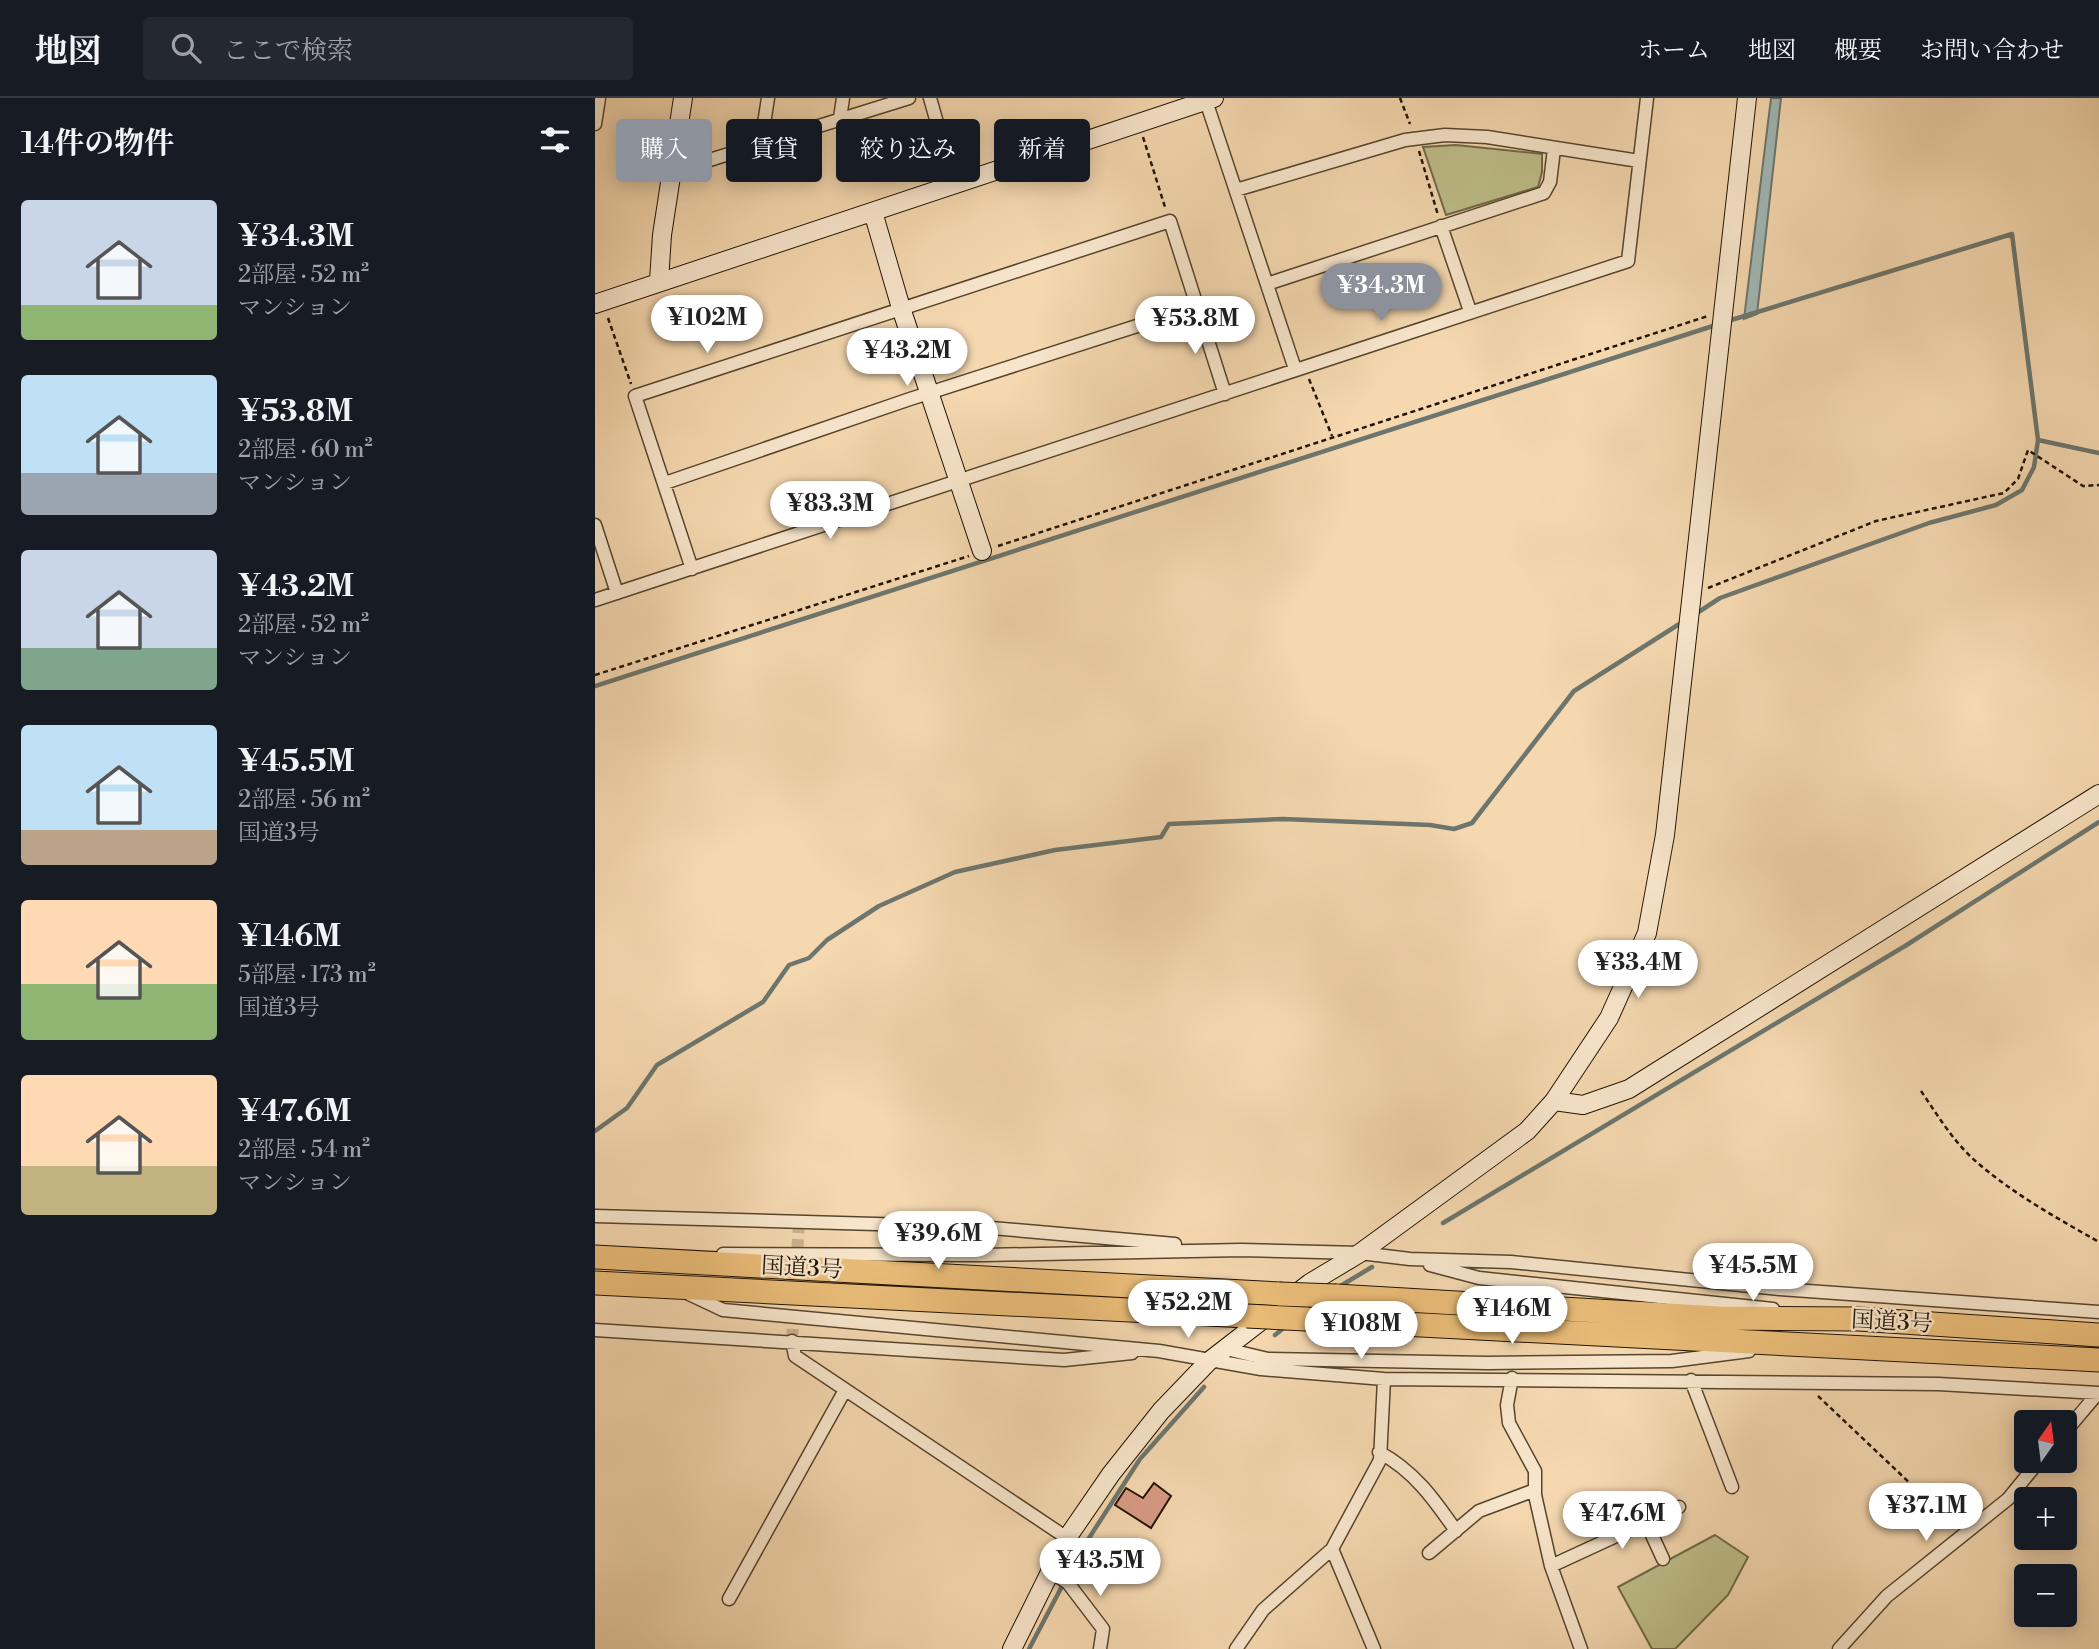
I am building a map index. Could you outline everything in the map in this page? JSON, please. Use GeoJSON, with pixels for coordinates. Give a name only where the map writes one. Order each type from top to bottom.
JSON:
{"type":"FeatureCollection","features":[{"type":"Feature","properties":{"kind":"highway","name":"国道3号"},"geometry":{"type":"LineString","coordinates":[[595,1257],[1719,1318],[1857,1319],[2099,1335]]}},
{"type":"Feature","properties":{"kind":"highway","name":"国道3号"},"geometry":{"type":"LineString","coordinates":[[595,1283],[2099,1360]]}},
{"type":"Feature","properties":{"kind":"street"},"geometry":{"type":"LineString","coordinates":[[595,124],[599,98]]}},
{"type":"Feature","properties":{"kind":"street"},"geometry":{"type":"LineString","coordinates":[[680,119],[683,98]]}},
{"type":"Feature","properties":{"kind":"street"},"geometry":{"type":"LineString","coordinates":[[765,119],[768,98]]}},
{"type":"Feature","properties":{"kind":"street"},"geometry":{"type":"LineString","coordinates":[[840,118],[843,98]]}},
{"type":"Feature","properties":{"kind":"street"},"geometry":{"type":"LineString","coordinates":[[822,124],[909,98]]}},
{"type":"Feature","properties":{"kind":"street"},"geometry":{"type":"LineString","coordinates":[[930,98],[955,186]]}},
{"type":"Feature","properties":{"kind":"street"},"geometry":{"type":"LineString","coordinates":[[595,600],[1225,394],[1470,310],[1628,261],[1647,98]]}},
{"type":"Feature","properties":{"kind":"street"},"geometry":{"type":"LineString","coordinates":[[1012,1649],[1067,1538],[1111,1474],[1161,1411],[1208,1362],[1310,1283],[1360,1253],[1527,1130],[1554,1101],[1609,1018],[1647,933],[1665,835],[1721,312],[1747,98]]}},
{"type":"Feature","properties":{"kind":"street"},"geometry":{"type":"LineString","coordinates":[[599,303],[1210,99],[1235,190],[1299,368]]}},
{"type":"Feature","properties":{"kind":"street"},"geometry":{"type":"LineString","coordinates":[[1235,190],[1415,139],[1445,135],[1487,137],[1639,162]]}},
{"type":"Feature","properties":{"kind":"street"},"geometry":{"type":"LineString","coordinates":[[1267,284],[1544,193],[1550,182],[1554,149]]}},
{"type":"Feature","properties":{"kind":"street"},"geometry":{"type":"LineString","coordinates":[[659,281],[670,182]]}},
{"type":"Feature","properties":{"kind":"street"},"geometry":{"type":"LineString","coordinates":[[873,212],[901,308],[982,551]]}},
{"type":"Feature","properties":{"kind":"street"},"geometry":{"type":"LineString","coordinates":[[692,569],[635,396],[901,308],[1170,221],[1225,394]]}},
{"type":"Feature","properties":{"kind":"street"},"geometry":{"type":"LineString","coordinates":[[1441,226],[1470,310]]}},
{"type":"Feature","properties":{"kind":"street"},"geometry":{"type":"LineString","coordinates":[[665,483],[929,393],[1196,307]]}},
{"type":"Feature","properties":{"kind":"street"},"geometry":{"type":"LineString","coordinates":[[595,525],[617,593]]}},
{"type":"Feature","properties":{"kind":"street"},"geometry":{"type":"LineString","coordinates":[[1554,1101],[1583,1105],[1629,1089],[2099,794]]}},
{"type":"Feature","properties":{"kind":"street"},"geometry":{"type":"LineString","coordinates":[[595,1216],[980,1227],[1241,1250]]}},
{"type":"Feature","properties":{"kind":"street"},"geometry":{"type":"LineString","coordinates":[[635,1258],[769,1252],[984,1255],[1241,1250],[1360,1253],[1410,1259],[1511,1262],[1780,1289],[2099,1312]]}},
{"type":"Feature","properties":{"kind":"street"},"geometry":{"type":"LineString","coordinates":[[1410,1259],[1479,1278],[1857,1319]]}},
{"type":"Feature","properties":{"kind":"street"},"geometry":{"type":"LineString","coordinates":[[675,1288],[723,1310],[1159,1350],[1208,1362],[1384,1379],[1511,1378],[1938,1384],[2099,1393]]}},
{"type":"Feature","properties":{"kind":"street"},"geometry":{"type":"LineString","coordinates":[[595,1330],[1064,1360],[1159,1350]]}},
{"type":"Feature","properties":{"kind":"street"},"geometry":{"type":"LineString","coordinates":[[792,1341],[795,1356],[1067,1538]]}},
{"type":"Feature","properties":{"kind":"street"},"geometry":{"type":"LineString","coordinates":[[1226,1349],[1268,1359],[1343,1362],[1672,1361],[1798,1344]]}},
{"type":"Feature","properties":{"kind":"street"},"geometry":{"type":"LineString","coordinates":[[1511,1378],[1507,1405],[1509,1423],[1535,1471],[1535,1490],[1551,1566],[1581,1649]]}},
{"type":"Feature","properties":{"kind":"street"},"geometry":{"type":"LineString","coordinates":[[1236,1649],[1263,1610],[1332,1549],[1380,1460],[1384,1379]]}},
{"type":"Feature","properties":{"kind":"street"},"geometry":{"type":"LineString","coordinates":[[1691,1380],[1732,1487]]}},
{"type":"Feature","properties":{"kind":"street"},"geometry":{"type":"LineString","coordinates":[[729,1599],[845,1390]]}},
{"type":"Feature","properties":{"kind":"street"},"geometry":{"type":"LineString","coordinates":[[2077,1418],[2099,1393]]}},
{"type":"Feature","properties":{"kind":"street"},"geometry":{"type":"LineString","coordinates":[[1379,1452],[1412,1474],[1431,1494],[1456,1531]]}},
{"type":"Feature","properties":{"kind":"street"},"geometry":{"type":"LineString","coordinates":[[1839,1649],[1887,1596],[2008,1499],[2028,1474]]}},
{"type":"Feature","properties":{"kind":"street"},"geometry":{"type":"LineString","coordinates":[[1429,1553],[1479,1511],[1535,1490]]}},
{"type":"Feature","properties":{"kind":"street"},"geometry":{"type":"LineString","coordinates":[[1551,1566],[1679,1507]]}},
{"type":"Feature","properties":{"kind":"street"},"geometry":{"type":"LineString","coordinates":[[1646,1522],[1663,1559]]}},
{"type":"Feature","properties":{"kind":"street"},"geometry":{"type":"LineString","coordinates":[[1332,1549],[1374,1649]]}},
{"type":"Feature","properties":{"kind":"street"},"geometry":{"type":"LineString","coordinates":[[1050,1571],[1068,1583],[1103,1629],[1100,1649]]}},
{"type":"Feature","properties":{"kind":"path"},"geometry":{"type":"LineString","coordinates":[[1401,98],[1441,226]]}},
{"type":"Feature","properties":{"kind":"path"},"geometry":{"type":"LineString","coordinates":[[1139,124],[1170,221]]}},
{"type":"Feature","properties":{"kind":"path"},"geometry":{"type":"LineString","coordinates":[[599,303],[635,396]]}},
{"type":"Feature","properties":{"kind":"path"},"geometry":{"type":"LineString","coordinates":[[595,674],[1721,312]]}},
{"type":"Feature","properties":{"kind":"path"},"geometry":{"type":"LineString","coordinates":[[1299,368],[1332,436]]}},
{"type":"Feature","properties":{"kind":"path"},"geometry":{"type":"LineString","coordinates":[[1692,595],[1876,521],[2004,493],[2018,479],[2028,450],[2083,486],[2099,485]]}},
{"type":"Feature","properties":{"kind":"path"},"geometry":{"type":"LineString","coordinates":[[1921,1091],[1950,1133],[1970,1156],[2026,1198],[2099,1242]]}},
{"type":"Feature","properties":{"kind":"path"},"geometry":{"type":"LineString","coordinates":[[1806,1384],[1964,1535]]}},
{"type":"Feature","properties":{"kind":"green space"},"geometry":{"type":"Polygon","coordinates":[[[1456,145],[1542,154],[1542,172],[1538,187],[1446,215],[1423,147],[1456,145]]]}},
{"type":"Feature","properties":{"kind":"green space"},"geometry":{"type":"Polygon","coordinates":[[[1715,1535],[1748,1557],[1728,1595],[1675,1649],[1652,1649],[1618,1587],[1715,1535]]]}},
{"type":"Feature","properties":{"kind":"water"},"geometry":{"type":"Polygon","coordinates":[[[1771,98],[1781,98],[1757,314],[1744,319],[1771,98]]]}},
{"type":"Feature","properties":{"kind":"building"},"geometry":{"type":"Polygon","coordinates":[[[1154,1483],[1171,1496],[1151,1528],[1115,1505],[1126,1488],[1143,1498],[1154,1483]]]}},
{"type":"Feature","properties":{"kind":"waterway"},"geometry":{"type":"LineString","coordinates":[[1694,615],[1720,598],[1929,523],[1996,505],[2022,490],[2034,467],[2038,440],[2012,234],[1728,321]]}},
{"type":"Feature","properties":{"kind":"waterway"},"geometry":{"type":"LineString","coordinates":[[595,686],[1716,325]]}},
{"type":"Feature","properties":{"kind":"waterway"},"geometry":{"type":"LineString","coordinates":[[2038,440],[2099,453]]}},
{"type":"Feature","properties":{"kind":"waterway"},"geometry":{"type":"LineString","coordinates":[[595,1131],[627,1108],[657,1065],[763,1002],[789,965],[809,958],[827,940],[879,906],[955,872],[1055,850],[1161,837],[1169,824],[1283,819],[1430,825],[1454,829],[1472,823],[1574,691],[1684,621]]}},
{"type":"Feature","properties":{"kind":"waterway"},"geometry":{"type":"LineString","coordinates":[[1443,1223],[1905,946],[2099,822]]}},
{"type":"Feature","properties":{"kind":"waterway"},"geometry":{"type":"LineString","coordinates":[[1337,1288],[1372,1267]]}},
{"type":"Feature","properties":{"kind":"waterway"},"geometry":{"type":"LineString","coordinates":[[1275,1335],[1285,1327]]}},
{"type":"Feature","properties":{"kind":"waterway"},"geometry":{"type":"LineString","coordinates":[[1029,1649],[1080,1552],[1140,1459],[1204,1387]]}},
{"type":"Feature","properties":{"kind":"tunnel"},"geometry":{"type":"LineString","coordinates":[[792,1341],[799,1222]]}}]}
